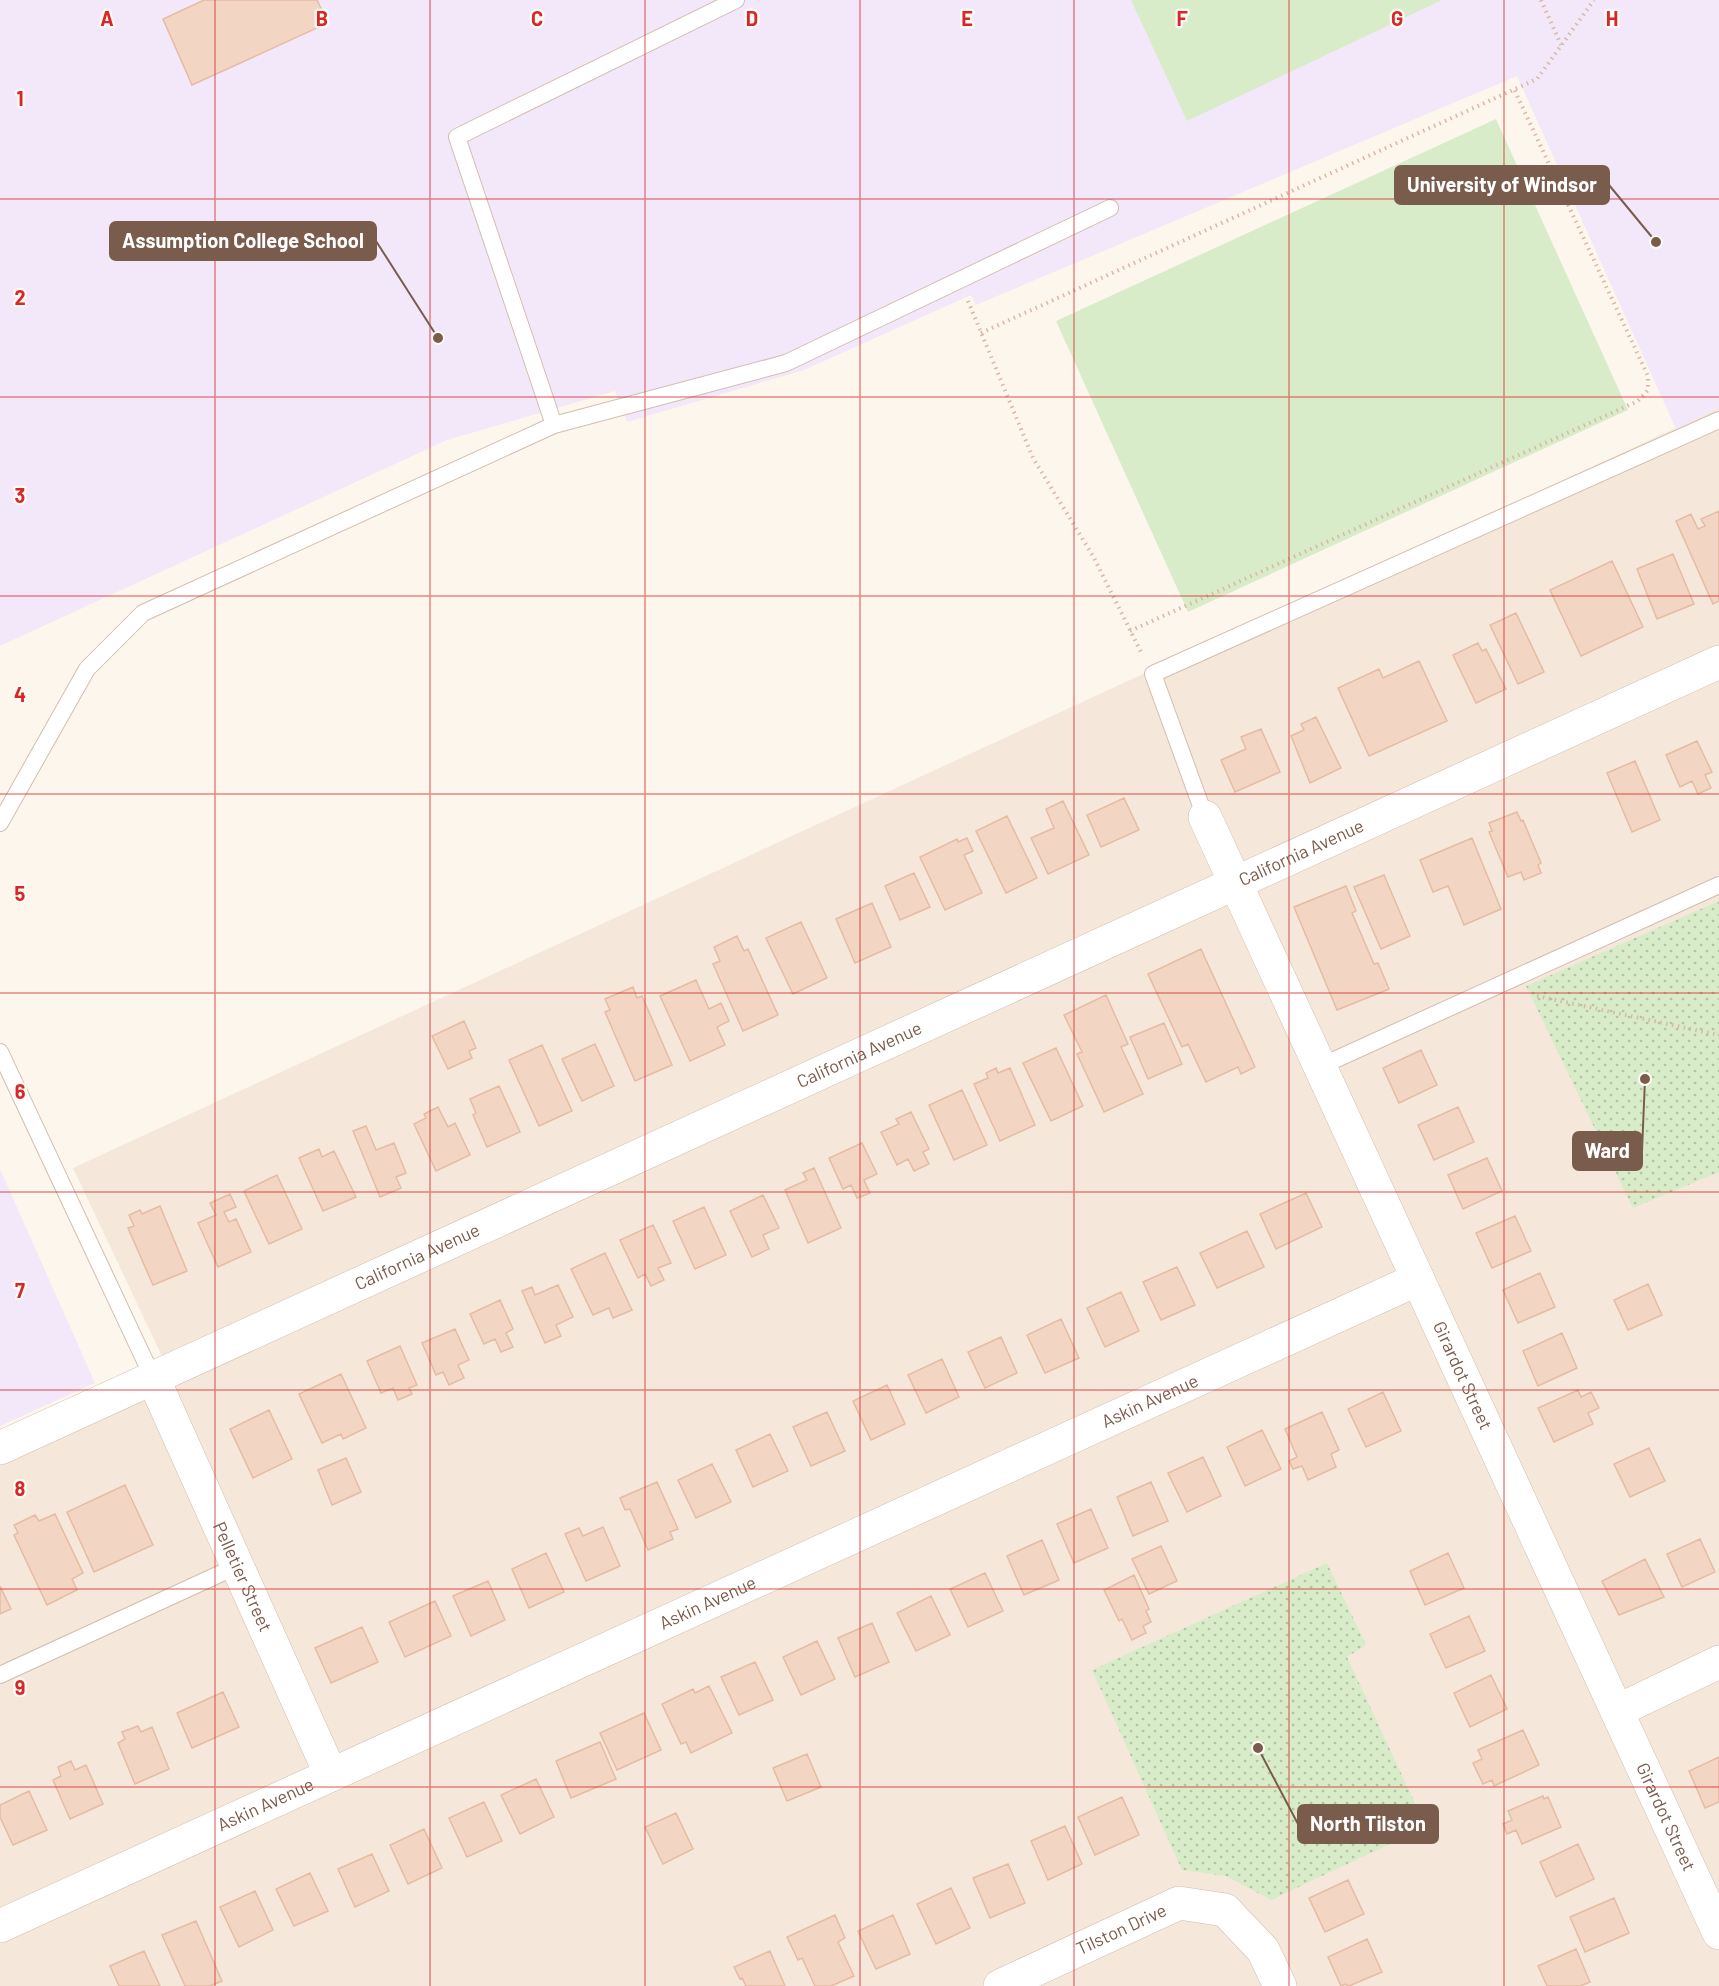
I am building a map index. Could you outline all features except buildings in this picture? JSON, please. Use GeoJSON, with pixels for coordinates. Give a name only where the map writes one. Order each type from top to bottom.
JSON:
{"type":"FeatureCollection","features":[{"type":"Feature","properties":{"kind":"street","name":"California Avenue"},"geometry":{"type":"LineString","coordinates":[[0,1448],[1719,662]]}},
{"type":"Feature","properties":{"kind":"street","name":"Girardot Street"},"geometry":{"type":"LineString","coordinates":[[1205,817],[1719,1934]]}},
{"type":"Feature","properties":{"kind":"street","name":"Askin Avenue"},"geometry":{"type":"LineString","coordinates":[[0,1926],[1418,1279]]}},
{"type":"Feature","properties":{"kind":"street","name":"Pelletier Street"},"geometry":{"type":"LineString","coordinates":[[153,1378],[331,1775]]}},
{"type":"Feature","properties":{"kind":"street"},"geometry":{"type":"LineString","coordinates":[[1617,1711],[1719,1662]]}},
{"type":"Feature","properties":{"kind":"street","name":"Tilston Drive"},"geometry":{"type":"LineString","coordinates":[[1000,1986],[1179,1903],[1225,1910],[1263,1950],[1280,1986]]}},
{"type":"Feature","properties":{"kind":"lane"},"geometry":{"type":"LineString","coordinates":[[554,425],[457,137],[736,0]]}},
{"type":"Feature","properties":{"kind":"lane"},"geometry":{"type":"LineString","coordinates":[[0,823],[87,669],[144,613],[554,425],[786,363],[1110,208]]}},
{"type":"Feature","properties":{"kind":"lane"},"geometry":{"type":"LineString","coordinates":[[1205,817],[1153,674],[1719,420]]}},
{"type":"Feature","properties":{"kind":"lane"},"geometry":{"type":"LineString","coordinates":[[1319,1067],[1719,885]]}},
{"type":"Feature","properties":{"kind":"lane"},"geometry":{"type":"LineString","coordinates":[[0,1052],[153,1378]]}},
{"type":"Feature","properties":{"kind":"lane"},"geometry":{"type":"LineString","coordinates":[[0,1675],[237,1566]]}},
{"type":"Feature","properties":{"kind":"path"},"geometry":{"type":"LineString","coordinates":[[1541,0],[1561,45]]}},
{"type":"Feature","properties":{"kind":"path"},"geometry":{"type":"LineString","coordinates":[[981,333],[1537,78],[1594,0]]}},
{"type":"Feature","properties":{"kind":"path"},"geometry":{"type":"LineString","coordinates":[[1130,631],[1638,400],[1648,390],[1648,376],[1514,89]]}},
{"type":"Feature","properties":{"kind":"path"},"geometry":{"type":"LineString","coordinates":[[968,301],[1033,459],[1093,556],[1153,674]]}},
{"type":"Feature","properties":{"kind":"path"},"geometry":{"type":"LineString","coordinates":[[1498,987],[1719,1035]]}},
{"type":"Feature","properties":{"kind":"shaded area"},"geometry":{"type":"Polygon","coordinates":[[[0,0],[1719,0],[1719,408],[1676,429],[1517,76],[976,305],[971,295],[804,370],[627,422],[615,391],[447,440],[0,646],[0,0]]]}},
{"type":"Feature","properties":{"kind":"shaded area"},"geometry":{"type":"Polygon","coordinates":[[[1719,408],[1719,1986],[0,1986],[0,1465],[176,1386],[73,1168],[1719,408]]]}},
{"type":"Feature","properties":{"kind":"shaded area"},"geometry":{"type":"Polygon","coordinates":[[[0,1169],[95,1383],[0,1426],[0,1169]]]}},
{"type":"Feature","properties":{"kind":"green space"},"geometry":{"type":"Polygon","coordinates":[[[1131,0],[1442,0],[1187,121],[1131,0]]]}},
{"type":"Feature","properties":{"kind":"green space"},"geometry":{"type":"Polygon","coordinates":[[[1496,119],[1628,410],[1188,612],[1056,321],[1496,119]]]}},
{"type":"Feature","properties":{"kind":"green space"},"geometry":{"type":"Polygon","coordinates":[[[1719,901],[1719,1172],[1633,1208],[1526,986],[1719,901]]]}},
{"type":"Feature","properties":{"kind":"green space"},"geometry":{"type":"Polygon","coordinates":[[[1327,1563],[1366,1645],[1347,1657],[1426,1827],[1271,1900],[1226,1876],[1182,1870],[1092,1670],[1327,1563]]]}},
{"type":"Feature","properties":{"kind":"place","name":"University of Windsor"},"geometry":{"type":"Point","coordinates":[1656,242]}},
{"type":"Feature","properties":{"kind":"place","name":"Assumption College School"},"geometry":{"type":"Point","coordinates":[438,338]}},
{"type":"Feature","properties":{"kind":"place","name":"Ward"},"geometry":{"type":"Point","coordinates":[1645,1079]}},
{"type":"Feature","properties":{"kind":"place","name":"North Tilston"},"geometry":{"type":"Point","coordinates":[1258,1748]}}]}
